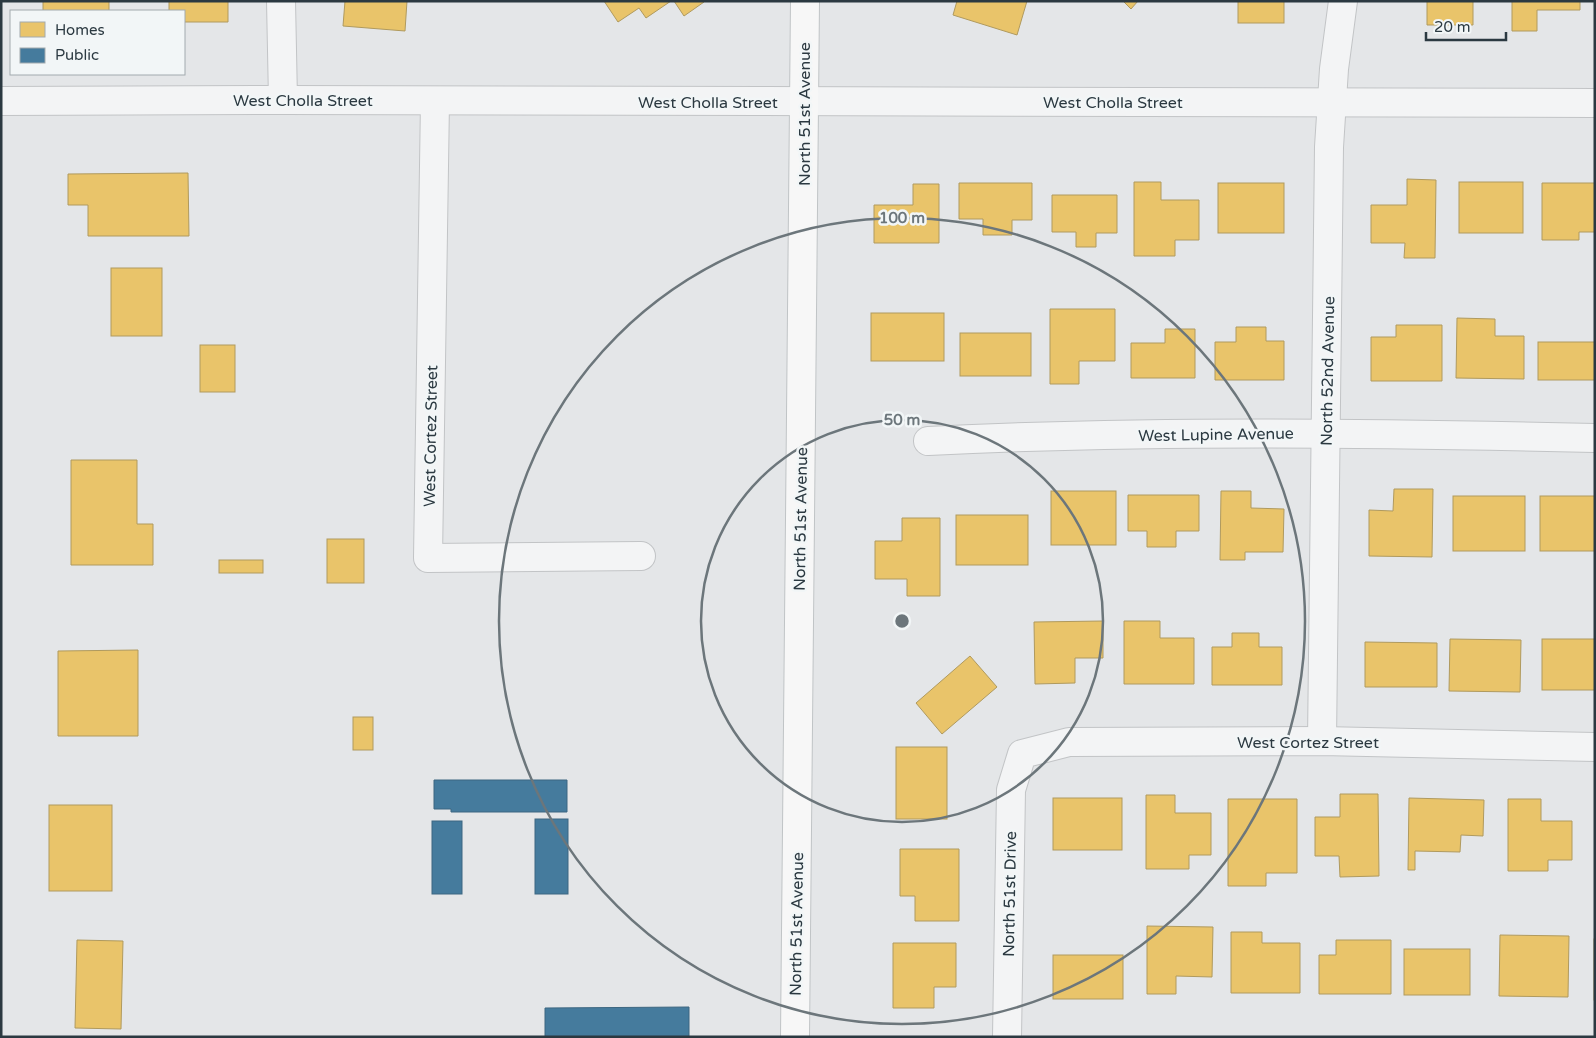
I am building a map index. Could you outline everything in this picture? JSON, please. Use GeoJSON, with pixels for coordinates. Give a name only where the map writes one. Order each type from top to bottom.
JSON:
{"type":"FeatureCollection","features":[{"type":"Feature","properties":{"kind":"main road","name":"North 51st Avenue"},"geometry":{"type":"LineString","coordinates":[[795,1037],[805,1]]}},
{"type":"Feature","properties":{"kind":"street"},"geometry":{"type":"LineString","coordinates":[[281,1],[283,100]]}},
{"type":"Feature","properties":{"kind":"street","name":"North 52nd Avenue"},"geometry":{"type":"LineString","coordinates":[[1322,742],[1329,147],[1343,1]]}},
{"type":"Feature","properties":{"kind":"street","name":"West Cholla Street"},"geometry":{"type":"LineString","coordinates":[[1,102],[283,100],[1595,103]]}},
{"type":"Feature","properties":{"kind":"street","name":"West Cortez Street"},"geometry":{"type":"LineString","coordinates":[[435,101],[428,558],[641,556]]}},
{"type":"Feature","properties":{"kind":"street","name":"West Lupine Avenue"},"geometry":{"type":"LineString","coordinates":[[928,441],[1001,437],[1326,433],[1595,438]]}},
{"type":"Feature","properties":{"kind":"street","name":"West Cortez Street"},"geometry":{"type":"LineString","coordinates":[[1022,754],[1069,742],[1322,742],[1595,747]]}},
{"type":"Feature","properties":{"kind":"street","name":"North 51st Drive"},"geometry":{"type":"LineString","coordinates":[[1007,1037],[1011,790],[1022,754]]}},
{"type":"Feature","properties":{"kind":"building: Homes"},"geometry":{"type":"Polygon","coordinates":[[[43,1],[109,1],[109,10],[43,10],[43,1]]]}},
{"type":"Feature","properties":{"kind":"building: Homes"},"geometry":{"type":"Polygon","coordinates":[[[169,1],[228,1],[228,22],[185,22],[185,10],[169,10],[169,1]]]}},
{"type":"Feature","properties":{"kind":"building: Homes"},"geometry":{"type":"Polygon","coordinates":[[[345,1],[407,1],[405,31],[343,26],[345,1]]]}},
{"type":"Feature","properties":{"kind":"building: Homes"},"geometry":{"type":"Polygon","coordinates":[[[604,1],[671,1],[646,18],[639,8],[618,22],[604,1]]]}},
{"type":"Feature","properties":{"kind":"building: Homes"},"geometry":{"type":"Polygon","coordinates":[[[674,1],[704,1],[704,2],[684,16],[674,1]]]}},
{"type":"Feature","properties":{"kind":"building: Homes"},"geometry":{"type":"Polygon","coordinates":[[[957,1],[1027,1],[1017,35],[953,15],[957,1]]]}},
{"type":"Feature","properties":{"kind":"building: Homes"},"geometry":{"type":"Polygon","coordinates":[[[1123,1],[1138,1],[1131,9],[1123,1]]]}},
{"type":"Feature","properties":{"kind":"building: Homes"},"geometry":{"type":"Polygon","coordinates":[[[1238,1],[1284,1],[1284,23],[1238,23],[1238,1]]]}},
{"type":"Feature","properties":{"kind":"building: Homes"},"geometry":{"type":"Polygon","coordinates":[[[1427,1],[1473,1],[1473,25],[1427,25],[1427,1]]]}},
{"type":"Feature","properties":{"kind":"building: Homes"},"geometry":{"type":"Polygon","coordinates":[[[1512,1],[1580,1],[1580,10],[1537,10],[1537,31],[1512,31],[1512,1]]]}},
{"type":"Feature","properties":{"kind":"building: Homes"},"geometry":{"type":"Polygon","coordinates":[[[188,173],[189,236],[88,236],[88,205],[68,205],[68,174],[188,173]]]}},
{"type":"Feature","properties":{"kind":"building: Homes"},"geometry":{"type":"Polygon","coordinates":[[[1407,179],[1436,180],[1435,258],[1404,258],[1405,243],[1371,243],[1371,205],[1407,205],[1407,179]]]}},
{"type":"Feature","properties":{"kind":"building: Homes"},"geometry":{"type":"Polygon","coordinates":[[[1134,182],[1161,182],[1161,200],[1199,200],[1199,240],[1175,240],[1175,256],[1134,256],[1134,182]]]}},
{"type":"Feature","properties":{"kind":"building: Homes"},"geometry":{"type":"Polygon","coordinates":[[[1459,182],[1523,182],[1523,233],[1459,233],[1459,182]]]}},
{"type":"Feature","properties":{"kind":"building: Homes"},"geometry":{"type":"Polygon","coordinates":[[[959,183],[1032,183],[1032,220],[1012,220],[1012,235],[983,235],[983,219],[959,219],[959,183]]]}},
{"type":"Feature","properties":{"kind":"building: Homes"},"geometry":{"type":"Polygon","coordinates":[[[1218,183],[1284,183],[1284,233],[1218,233],[1218,183]]]}},
{"type":"Feature","properties":{"kind":"building: Homes"},"geometry":{"type":"Polygon","coordinates":[[[1542,183],[1595,183],[1595,232],[1579,232],[1579,240],[1542,240],[1542,183]]]}},
{"type":"Feature","properties":{"kind":"building: Homes"},"geometry":{"type":"Polygon","coordinates":[[[913,184],[939,184],[939,243],[874,243],[874,205],[913,205],[913,184]]]}},
{"type":"Feature","properties":{"kind":"building: Homes"},"geometry":{"type":"Polygon","coordinates":[[[1052,195],[1117,195],[1117,233],[1096,233],[1096,247],[1076,247],[1076,232],[1052,232],[1052,195]]]}},
{"type":"Feature","properties":{"kind":"building: Homes"},"geometry":{"type":"Polygon","coordinates":[[[111,268],[162,268],[162,336],[111,336],[111,268]]]}},
{"type":"Feature","properties":{"kind":"building: Homes"},"geometry":{"type":"Polygon","coordinates":[[[1050,309],[1115,309],[1115,361],[1079,361],[1079,384],[1050,384],[1050,309]]]}},
{"type":"Feature","properties":{"kind":"building: Homes"},"geometry":{"type":"Polygon","coordinates":[[[871,313],[944,313],[944,361],[871,361],[871,313]]]}},
{"type":"Feature","properties":{"kind":"building: Homes"},"geometry":{"type":"Polygon","coordinates":[[[1457,318],[1495,319],[1495,336],[1524,336],[1524,379],[1456,378],[1457,318]]]}},
{"type":"Feature","properties":{"kind":"building: Homes"},"geometry":{"type":"Polygon","coordinates":[[[1396,325],[1442,325],[1442,381],[1371,381],[1371,337],[1396,337],[1396,325]]]}},
{"type":"Feature","properties":{"kind":"building: Homes"},"geometry":{"type":"Polygon","coordinates":[[[1236,327],[1266,327],[1266,341],[1284,341],[1284,380],[1215,380],[1215,342],[1236,342],[1236,327]]]}},
{"type":"Feature","properties":{"kind":"building: Homes"},"geometry":{"type":"Polygon","coordinates":[[[1165,329],[1195,329],[1195,378],[1131,378],[1131,343],[1165,343],[1165,329]]]}},
{"type":"Feature","properties":{"kind":"building: Homes"},"geometry":{"type":"Polygon","coordinates":[[[960,333],[1031,333],[1031,376],[960,376],[960,333]]]}},
{"type":"Feature","properties":{"kind":"building: Homes"},"geometry":{"type":"Polygon","coordinates":[[[1538,342],[1595,342],[1595,380],[1538,380],[1538,342]]]}},
{"type":"Feature","properties":{"kind":"building: Homes"},"geometry":{"type":"Polygon","coordinates":[[[200,345],[235,345],[235,392],[200,392],[200,345]]]}},
{"type":"Feature","properties":{"kind":"building: Homes"},"geometry":{"type":"Polygon","coordinates":[[[71,460],[137,460],[137,524],[153,524],[153,565],[71,565],[71,460]]]}},
{"type":"Feature","properties":{"kind":"building: Homes"},"geometry":{"type":"Polygon","coordinates":[[[1394,489],[1433,489],[1432,557],[1369,556],[1369,510],[1393,511],[1394,489]]]}},
{"type":"Feature","properties":{"kind":"building: Homes"},"geometry":{"type":"Polygon","coordinates":[[[1051,491],[1116,491],[1116,545],[1051,545],[1051,491]]]}},
{"type":"Feature","properties":{"kind":"building: Homes"},"geometry":{"type":"Polygon","coordinates":[[[1221,491],[1251,491],[1251,508],[1284,509],[1283,552],[1245,552],[1245,560],[1220,560],[1221,491]]]}},
{"type":"Feature","properties":{"kind":"building: Homes"},"geometry":{"type":"Polygon","coordinates":[[[1128,495],[1199,495],[1199,531],[1176,531],[1176,547],[1147,547],[1147,531],[1128,531],[1128,495]]]}},
{"type":"Feature","properties":{"kind":"building: Homes"},"geometry":{"type":"Polygon","coordinates":[[[1453,496],[1525,496],[1525,551],[1453,551],[1453,496]]]}},
{"type":"Feature","properties":{"kind":"building: Homes"},"geometry":{"type":"Polygon","coordinates":[[[1540,496],[1595,496],[1595,551],[1540,551],[1540,496]]]}},
{"type":"Feature","properties":{"kind":"building: Homes"},"geometry":{"type":"Polygon","coordinates":[[[956,515],[1028,515],[1028,565],[956,565],[956,515]]]}},
{"type":"Feature","properties":{"kind":"building: Homes"},"geometry":{"type":"Polygon","coordinates":[[[902,518],[940,518],[940,596],[907,596],[907,579],[875,579],[875,541],[902,541],[902,518]]]}},
{"type":"Feature","properties":{"kind":"building: Homes"},"geometry":{"type":"Polygon","coordinates":[[[327,539],[364,539],[364,583],[327,583],[327,539]]]}},
{"type":"Feature","properties":{"kind":"building: Homes"},"geometry":{"type":"Polygon","coordinates":[[[219,560],[263,560],[263,573],[219,573],[219,560]]]}},
{"type":"Feature","properties":{"kind":"building: Homes"},"geometry":{"type":"Polygon","coordinates":[[[1103,621],[1103,658],[1075,658],[1075,683],[1035,684],[1034,622],[1103,621]]]}},
{"type":"Feature","properties":{"kind":"building: Homes"},"geometry":{"type":"Polygon","coordinates":[[[1124,621],[1160,621],[1160,638],[1194,638],[1194,684],[1124,684],[1124,621]]]}},
{"type":"Feature","properties":{"kind":"building: Homes"},"geometry":{"type":"Polygon","coordinates":[[[1232,633],[1259,633],[1259,647],[1282,647],[1282,685],[1212,685],[1212,647],[1232,647],[1232,633]]]}},
{"type":"Feature","properties":{"kind":"building: Homes"},"geometry":{"type":"Polygon","coordinates":[[[1450,639],[1521,640],[1520,692],[1449,691],[1450,639]]]}},
{"type":"Feature","properties":{"kind":"building: Homes"},"geometry":{"type":"Polygon","coordinates":[[[1542,639],[1595,639],[1595,690],[1542,690],[1542,639]]]}},
{"type":"Feature","properties":{"kind":"building: Homes"},"geometry":{"type":"Polygon","coordinates":[[[1365,642],[1437,643],[1437,687],[1365,687],[1365,642]]]}},
{"type":"Feature","properties":{"kind":"building: Homes"},"geometry":{"type":"Polygon","coordinates":[[[138,650],[138,736],[58,736],[58,651],[138,650]]]}},
{"type":"Feature","properties":{"kind":"building: Homes"},"geometry":{"type":"Polygon","coordinates":[[[970,656],[997,687],[942,734],[916,703],[970,656]]]}},
{"type":"Feature","properties":{"kind":"building: Homes"},"geometry":{"type":"Polygon","coordinates":[[[353,717],[373,717],[373,750],[353,750],[353,717]]]}},
{"type":"Feature","properties":{"kind":"building: Homes"},"geometry":{"type":"Polygon","coordinates":[[[896,747],[947,747],[947,819],[896,819],[896,747]]]}},
{"type":"Feature","properties":{"kind":"building: Homes"},"geometry":{"type":"Polygon","coordinates":[[[1340,794],[1378,794],[1379,876],[1340,877],[1339,856],[1315,856],[1315,817],[1340,817],[1340,794]]]}},
{"type":"Feature","properties":{"kind":"building: Homes"},"geometry":{"type":"Polygon","coordinates":[[[1146,795],[1175,795],[1175,813],[1211,813],[1211,855],[1189,855],[1189,869],[1146,869],[1146,795]]]}},
{"type":"Feature","properties":{"kind":"building: Homes"},"geometry":{"type":"Polygon","coordinates":[[[1053,798],[1122,798],[1122,850],[1053,850],[1053,798]]]}},
{"type":"Feature","properties":{"kind":"building: Homes"},"geometry":{"type":"Polygon","coordinates":[[[1409,798],[1484,800],[1483,836],[1461,835],[1460,852],[1415,851],[1415,870],[1408,870],[1409,798]]]}},
{"type":"Feature","properties":{"kind":"building: Homes"},"geometry":{"type":"Polygon","coordinates":[[[1228,799],[1297,799],[1297,873],[1266,873],[1266,886],[1228,886],[1228,799]]]}},
{"type":"Feature","properties":{"kind":"building: Homes"},"geometry":{"type":"Polygon","coordinates":[[[1508,799],[1541,799],[1541,821],[1572,821],[1572,860],[1548,860],[1548,871],[1508,871],[1508,799]]]}},
{"type":"Feature","properties":{"kind":"building: Homes"},"geometry":{"type":"Polygon","coordinates":[[[49,805],[112,805],[112,891],[49,891],[49,805]]]}},
{"type":"Feature","properties":{"kind":"building: Homes"},"geometry":{"type":"Polygon","coordinates":[[[900,849],[959,849],[959,921],[915,921],[915,896],[900,896],[900,849]]]}},
{"type":"Feature","properties":{"kind":"building: Homes"},"geometry":{"type":"Polygon","coordinates":[[[1147,926],[1213,927],[1212,977],[1176,976],[1176,994],[1147,994],[1147,926]]]}},
{"type":"Feature","properties":{"kind":"building: Homes"},"geometry":{"type":"Polygon","coordinates":[[[1231,932],[1262,932],[1262,943],[1300,943],[1300,993],[1231,993],[1231,932]]]}},
{"type":"Feature","properties":{"kind":"building: Homes"},"geometry":{"type":"Polygon","coordinates":[[[1500,935],[1569,936],[1568,997],[1499,996],[1500,935]]]}},
{"type":"Feature","properties":{"kind":"building: Homes"},"geometry":{"type":"Polygon","coordinates":[[[1595,939],[1595,1000],[1594,1000],[1595,939]]]}},
{"type":"Feature","properties":{"kind":"building: Homes"},"geometry":{"type":"Polygon","coordinates":[[[77,940],[123,941],[121,1029],[75,1028],[77,940]]]}},
{"type":"Feature","properties":{"kind":"building: Homes"},"geometry":{"type":"Polygon","coordinates":[[[1336,940],[1391,940],[1391,994],[1319,994],[1319,955],[1336,955],[1336,940]]]}},
{"type":"Feature","properties":{"kind":"building: Homes"},"geometry":{"type":"Polygon","coordinates":[[[893,943],[956,943],[956,987],[934,987],[934,1008],[893,1008],[893,943]]]}},
{"type":"Feature","properties":{"kind":"building: Homes"},"geometry":{"type":"Polygon","coordinates":[[[1404,949],[1470,949],[1470,995],[1404,995],[1404,949]]]}},
{"type":"Feature","properties":{"kind":"building: Homes"},"geometry":{"type":"Polygon","coordinates":[[[1053,955],[1123,955],[1123,999],[1053,999],[1053,955]]]}},
{"type":"Feature","properties":{"kind":"building: Public"},"geometry":{"type":"Polygon","coordinates":[[[434,780],[567,780],[567,812],[451,812],[451,809],[434,809],[434,780]]]}},
{"type":"Feature","properties":{"kind":"building: Public"},"geometry":{"type":"Polygon","coordinates":[[[535,819],[568,819],[568,894],[535,894],[535,819]]]}},
{"type":"Feature","properties":{"kind":"building: Public"},"geometry":{"type":"Polygon","coordinates":[[[432,821],[462,821],[462,894],[432,894],[432,821]]]}},
{"type":"Feature","properties":{"kind":"building: Public"},"geometry":{"type":"Polygon","coordinates":[[[689,1007],[689,1037],[545,1037],[545,1008],[689,1007]]]}}]}
